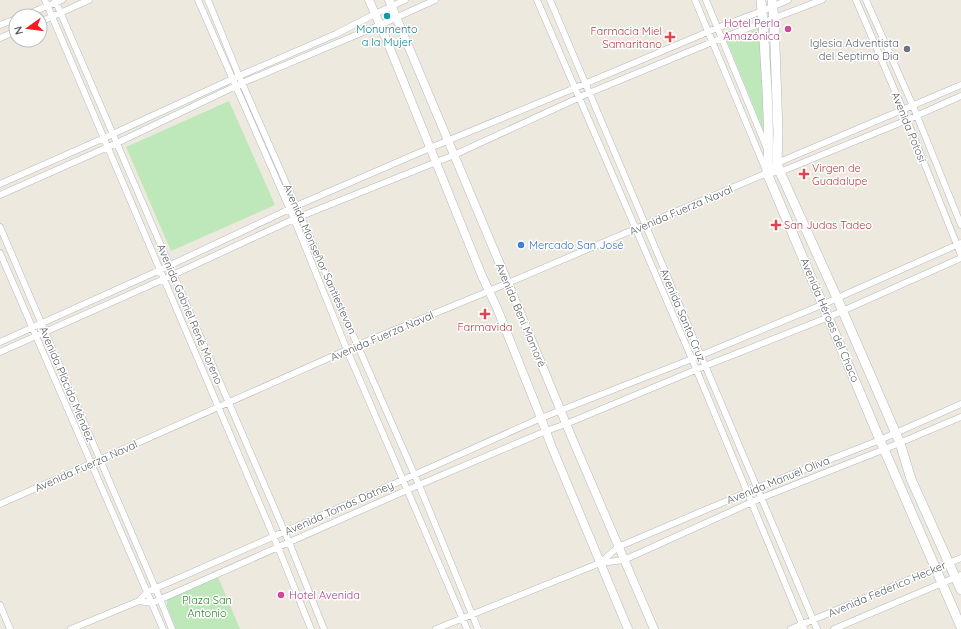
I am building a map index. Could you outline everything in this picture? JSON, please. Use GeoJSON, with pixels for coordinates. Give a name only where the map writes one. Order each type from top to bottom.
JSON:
{"type":"FeatureCollection","features":[{"type":"Feature","properties":{"kind":"main road","name":"Avenida Héroes del Chaco"},"geometry":{"type":"LineString","coordinates":[[761,0],[764,23],[769,131],[767,173],[961,627]]}},
{"type":"Feature","properties":{"kind":"main road","name":"Avenida Héroes del Chaco"},"geometry":{"type":"LineString","coordinates":[[772,3],[774,19],[779,167],[837,298],[894,433],[900,443],[911,478],[949,563],[958,576],[961,590]]}},
{"type":"Feature","properties":{"kind":"street"},"geometry":{"type":"LineString","coordinates":[[48,19],[89,0]]}},
{"type":"Feature","properties":{"kind":"street","name":"Avenida Monseñor Santiestevan"},"geometry":{"type":"LineString","coordinates":[[198,0],[294,219],[347,350],[467,629]]}},
{"type":"Feature","properties":{"kind":"street","name":"Avenida Monseñor Santiestevan"},"geometry":{"type":"LineString","coordinates":[[208,0],[242,83],[419,485],[478,629]]}},
{"type":"Feature","properties":{"kind":"street","name":"Avenida Beni Mamoré"},"geometry":{"type":"LineString","coordinates":[[369,0],[628,629]]}},
{"type":"Feature","properties":{"kind":"street"},"geometry":{"type":"LineString","coordinates":[[0,184],[232,79],[336,34],[375,14],[390,3],[405,0]]}},
{"type":"Feature","properties":{"kind":"street"},"geometry":{"type":"LineString","coordinates":[[0,195],[117,143],[242,83],[380,25],[435,0]]}},
{"type":"Feature","properties":{"kind":"street","name":"Avenida Santa Cruz"},"geometry":{"type":"LineString","coordinates":[[537,0],[697,370],[803,627]]}},
{"type":"Feature","properties":{"kind":"street","name":"Avenida Santa Cruz"},"geometry":{"type":"LineString","coordinates":[[550,0],[817,629]]}},
{"type":"Feature","properties":{"kind":"street"},"geometry":{"type":"LineString","coordinates":[[695,0],[767,173]]}},
{"type":"Feature","properties":{"kind":"street"},"geometry":{"type":"LineString","coordinates":[[706,0],[769,154],[779,167]]}},
{"type":"Feature","properties":{"kind":"street"},"geometry":{"type":"LineString","coordinates":[[0,342],[169,266],[296,206],[430,148],[762,11],[772,3],[788,0]]}},
{"type":"Feature","properties":{"kind":"street"},"geometry":{"type":"LineString","coordinates":[[0,352],[301,216],[454,155],[589,93],[722,38],[822,0]]}},
{"type":"Feature","properties":{"kind":"street","name":"Avenida Potosí"},"geometry":{"type":"LineString","coordinates":[[856,0],[959,244],[961,255]]}},
{"type":"Feature","properties":{"kind":"street","name":"Avenida Potosí"},"geometry":{"type":"LineString","coordinates":[[866,0],[913,106],[961,225]]}},
{"type":"Feature","properties":{"kind":"street"},"geometry":{"type":"LineString","coordinates":[[38,8],[47,3],[58,1]]}},
{"type":"Feature","properties":{"kind":"street","name":"Avenida Gabriel René Moreno"},"geometry":{"type":"LineString","coordinates":[[58,1],[60,13],[289,542],[324,629]]}},
{"type":"Feature","properties":{"kind":"street","name":"Avenida Gabriel René Moreno"},"geometry":{"type":"LineString","coordinates":[[47,3],[278,547],[311,629]]}},
{"type":"Feature","properties":{"kind":"street","name":"Avenida Beni Mamoré"},"geometry":{"type":"LineString","coordinates":[[390,3],[566,424],[654,629]]}},
{"type":"Feature","properties":{"kind":"street","name":"Avenida Fuerza Naval"},"geometry":{"type":"LineString","coordinates":[[0,504],[358,345],[767,173],[961,85]]}},
{"type":"Feature","properties":{"kind":"street","name":"Avenida Fuerza Naval"},"geometry":{"type":"LineString","coordinates":[[767,173],[779,167],[907,120],[961,96]]}},
{"type":"Feature","properties":{"kind":"street","name":"Avenida Plácido Méndez"},"geometry":{"type":"LineString","coordinates":[[0,227],[172,629]]}},
{"type":"Feature","properties":{"kind":"street","name":"Avenida Tomás Datney"},"geometry":{"type":"LineString","coordinates":[[71,629],[138,601],[147,592],[541,418],[692,359],[824,304],[959,244]]}},
{"type":"Feature","properties":{"kind":"street","name":"Avenida Plácido Méndez"},"geometry":{"type":"LineString","coordinates":[[0,253],[163,629]]}},
{"type":"Feature","properties":{"kind":"street","name":"Avenida Tomás Datney"},"geometry":{"type":"LineString","coordinates":[[138,601],[152,602],[160,599],[407,490],[546,431],[829,317],[961,258]]}},
{"type":"Feature","properties":{"kind":"street","name":"Avenida Manuel Oliva"},"geometry":{"type":"LineString","coordinates":[[600,563],[618,547],[757,488],[880,440],[961,404]]}},
{"type":"Feature","properties":{"kind":"street","name":"Avenida Manuel Oliva"},"geometry":{"type":"LineString","coordinates":[[436,629],[600,563],[624,560],[762,498],[961,417]]}},
{"type":"Feature","properties":{"kind":"street","name":"Avenida Federico Hecker"},"geometry":{"type":"LineString","coordinates":[[791,629],[803,627],[813,620],[961,558]]}},
{"type":"Feature","properties":{"kind":"street","name":"Avenida Federico Hecker"},"geometry":{"type":"LineString","coordinates":[[834,629],[958,576]]}},
{"type":"Feature","properties":{"kind":"street"},"geometry":{"type":"LineString","coordinates":[[0,605],[10,629]]}},
{"type":"Feature","properties":{"kind":"green space"},"geometry":{"type":"Polygon","coordinates":[[[760,28],[765,128],[762,127],[727,41],[760,28]]]}},
{"type":"Feature","properties":{"kind":"green space"},"geometry":{"type":"Polygon","coordinates":[[[229,101],[275,205],[171,251],[126,147],[229,101]]]}},
{"type":"Feature","properties":{"kind":"green space","name":"Plaza San Antonio"},"geometry":{"type":"Polygon","coordinates":[[[218,577],[240,629],[176,629],[167,606],[167,599],[218,577]]]}},
{"type":"Feature","properties":{"kind":"place","name":"Monumento a la Mujer"},"geometry":{"type":"Point","coordinates":[387,16]}},
{"type":"Feature","properties":{"kind":"place","name":"Hotel Perla Amazónica"},"geometry":{"type":"Point","coordinates":[788,29]}},
{"type":"Feature","properties":{"kind":"place","name":"Farmacia Miel Samaritano"},"geometry":{"type":"Point","coordinates":[670,37]}},
{"type":"Feature","properties":{"kind":"place","name":"Iglesia Adventista del Septimo Dia"},"geometry":{"type":"Point","coordinates":[907,49]}},
{"type":"Feature","properties":{"kind":"place","name":"Virgen de Guadalupe"},"geometry":{"type":"Point","coordinates":[804,174]}},
{"type":"Feature","properties":{"kind":"place","name":"San Judas Tadeo"},"geometry":{"type":"Point","coordinates":[776,225]}},
{"type":"Feature","properties":{"kind":"place","name":"Mercado San José"},"geometry":{"type":"Point","coordinates":[521,245]}},
{"type":"Feature","properties":{"kind":"place","name":"Farmavida"},"geometry":{"type":"Point","coordinates":[485,314]}},
{"type":"Feature","properties":{"kind":"place","name":"Hotel Avenida"},"geometry":{"type":"Point","coordinates":[281,595]}}]}
